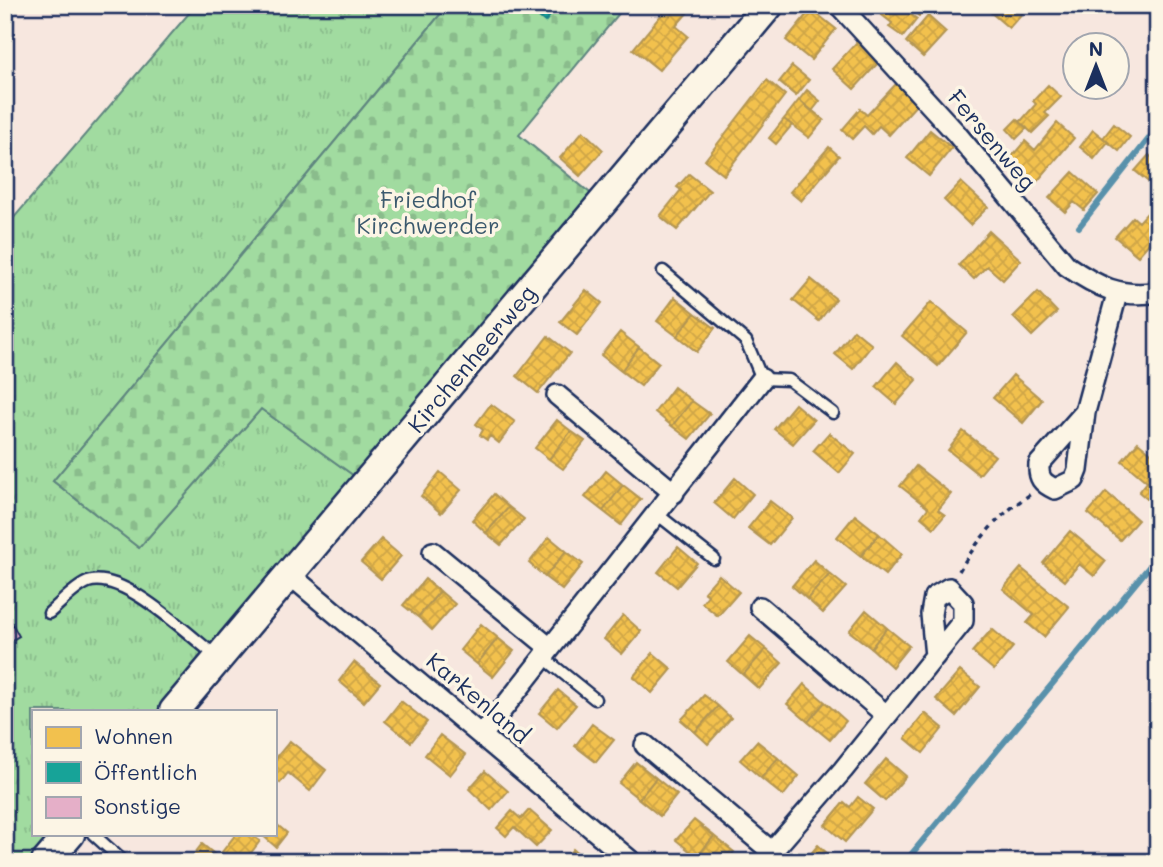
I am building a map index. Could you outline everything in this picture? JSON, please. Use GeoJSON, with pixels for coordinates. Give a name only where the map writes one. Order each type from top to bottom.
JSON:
{"type":"FeatureCollection","features":[{"type":"Feature","properties":{"kind":"main road","name":"Kirchenheerweg"},"geometry":{"type":"LineString","coordinates":[[175,710],[769,5]]}},
{"type":"Feature","properties":{"kind":"main road"},"geometry":{"type":"LineString","coordinates":[[46,862],[68,836]]}},
{"type":"Feature","properties":{"kind":"street","name":"Fersenweg"},"geometry":{"type":"LineString","coordinates":[[839,5],[955,132],[1047,246],[1090,282],[1116,294]]}},
{"type":"Feature","properties":{"kind":"street"},"geometry":{"type":"LineString","coordinates":[[1085,412],[1039,464],[1039,475],[1043,483],[1055,489],[1074,480],[1078,470],[1085,412],[1116,294],[1158,292]]}},
{"type":"Feature","properties":{"kind":"street"},"geometry":{"type":"LineString","coordinates":[[483,734],[762,379]]}},
{"type":"Feature","properties":{"kind":"street"},"geometry":{"type":"LineString","coordinates":[[556,395],[674,493]]}},
{"type":"Feature","properties":{"kind":"street"},"geometry":{"type":"LineString","coordinates":[[433,552],[547,652]]}},
{"type":"Feature","properties":{"kind":"street","name":"Karkenland"},"geometry":{"type":"LineString","coordinates":[[290,575],[483,734],[632,862]]}},
{"type":"Feature","properties":{"kind":"street"},"geometry":{"type":"LineString","coordinates":[[645,745],[767,857],[843,770],[886,715],[936,656],[963,621],[963,603],[949,588],[934,597],[931,614],[936,656]]}},
{"type":"Feature","properties":{"kind":"street"},"geometry":{"type":"LineString","coordinates":[[760,607],[886,715]]}},
{"type":"Feature","properties":{"kind":"lane"},"geometry":{"type":"LineString","coordinates":[[663,271],[746,341],[762,379],[789,380],[833,413]]}},
{"type":"Feature","properties":{"kind":"lane"},"geometry":{"type":"LineString","coordinates":[[657,514],[714,559]]}},
{"type":"Feature","properties":{"kind":"lane"},"geometry":{"type":"LineString","coordinates":[[49,613],[87,583],[109,581],[130,590],[219,659]]}},
{"type":"Feature","properties":{"kind":"lane"},"geometry":{"type":"LineString","coordinates":[[547,652],[595,699]]}},
{"type":"Feature","properties":{"kind":"lane"},"geometry":{"type":"LineString","coordinates":[[95,836],[124,862]]}},
{"type":"Feature","properties":{"kind":"path"},"geometry":{"type":"LineString","coordinates":[[949,588],[981,535],[1009,508],[1043,483]]}},
{"type":"Feature","properties":{"kind":"green space"},"geometry":{"type":"Polygon","coordinates":[[[196,5],[448,5],[53,481],[139,548],[261,409],[357,478],[163,710],[32,710],[32,836],[57,836],[35,862],[5,862],[5,228],[196,5]]]}},
{"type":"Feature","properties":{"kind":"green space","name":"Friedhof Kirchwerder"},"geometry":{"type":"Polygon","coordinates":[[[448,5],[626,5],[519,135],[595,197],[357,478],[261,409],[139,548],[53,481],[448,5]]]}},
{"type":"Feature","properties":{"kind":"building: Wohnen"},"geometry":{"type":"Polygon","coordinates":[[[664,5],[681,5],[688,12],[676,26],[688,36],[659,70],[633,49],[667,8],[664,5]]]}},
{"type":"Feature","properties":{"kind":"building: Wohnen"},"geometry":{"type":"Polygon","coordinates":[[[898,5],[917,19],[903,37],[889,27],[892,23],[870,6],[898,5]]]}},
{"type":"Feature","properties":{"kind":"building: Wohnen"},"geometry":{"type":"Polygon","coordinates":[[[905,5],[928,5],[919,16],[905,5]]]}},
{"type":"Feature","properties":{"kind":"building: Wohnen"},"geometry":{"type":"Polygon","coordinates":[[[982,5],[1020,5],[1025,10],[1009,28],[982,5]]]}},
{"type":"Feature","properties":{"kind":"building: Wohnen"},"geometry":{"type":"Polygon","coordinates":[[[811,9],[836,29],[811,60],[786,40],[811,9]]]}},
{"type":"Feature","properties":{"kind":"building: Wohnen"},"geometry":{"type":"Polygon","coordinates":[[[928,16],[946,32],[923,57],[906,42],[928,16]]]}},
{"type":"Feature","properties":{"kind":"building: Wohnen"},"geometry":{"type":"Polygon","coordinates":[[[857,42],[879,62],[854,89],[832,69],[857,42]]]}},
{"type":"Feature","properties":{"kind":"building: Wohnen"},"geometry":{"type":"Polygon","coordinates":[[[792,66],[809,80],[796,96],[779,82],[792,66]]]}},
{"type":"Feature","properties":{"kind":"building: Wohnen"},"geometry":{"type":"Polygon","coordinates":[[[767,80],[785,95],[724,175],[705,160],[767,80]]]}},
{"type":"Feature","properties":{"kind":"building: Wohnen"},"geometry":{"type":"Polygon","coordinates":[[[896,84],[917,104],[889,135],[879,126],[872,134],[864,126],[852,139],[842,130],[860,109],[867,115],[896,84]]]}},
{"type":"Feature","properties":{"kind":"building: Wohnen"},"geometry":{"type":"Polygon","coordinates":[[[1048,85],[1061,97],[1045,113],[1049,116],[1032,133],[1020,122],[1036,104],[1033,101],[1048,85]]]}},
{"type":"Feature","properties":{"kind":"building: Wohnen"},"geometry":{"type":"Polygon","coordinates":[[[807,90],[820,101],[812,111],[799,100],[807,90]]]}},
{"type":"Feature","properties":{"kind":"building: Wohnen"},"geometry":{"type":"Polygon","coordinates":[[[799,100],[824,120],[809,138],[784,119],[799,100]]]}},
{"type":"Feature","properties":{"kind":"building: Wohnen"},"geometry":{"type":"Polygon","coordinates":[[[784,119],[792,125],[776,144],[769,138],[784,119]]]}},
{"type":"Feature","properties":{"kind":"building: Wohnen"},"geometry":{"type":"Polygon","coordinates":[[[1017,119],[1027,128],[1016,139],[1007,129],[1017,119]]]}},
{"type":"Feature","properties":{"kind":"building: Wohnen"},"geometry":{"type":"Polygon","coordinates":[[[1057,123],[1074,138],[1035,184],[1008,161],[1025,141],[1035,150],[1057,123]]]}},
{"type":"Feature","properties":{"kind":"building: Wohnen"},"geometry":{"type":"Polygon","coordinates":[[[1114,124],[1130,137],[1119,151],[1103,138],[1114,124]]]}},
{"type":"Feature","properties":{"kind":"building: Wohnen"},"geometry":{"type":"Polygon","coordinates":[[[930,130],[952,148],[929,176],[907,158],[930,130]]]}},
{"type":"Feature","properties":{"kind":"building: Wohnen"},"geometry":{"type":"Polygon","coordinates":[[[1093,130],[1108,142],[1094,159],[1080,147],[1093,130]]]}},
{"type":"Feature","properties":{"kind":"building: Wohnen"},"geometry":{"type":"Polygon","coordinates":[[[583,131],[603,150],[580,176],[560,158],[583,131]]]}},
{"type":"Feature","properties":{"kind":"building: Wohnen"},"geometry":{"type":"Polygon","coordinates":[[[829,147],[839,156],[801,201],[790,192],[829,147]]]}},
{"type":"Feature","properties":{"kind":"building: Wohnen"},"geometry":{"type":"Polygon","coordinates":[[[1149,155],[1158,163],[1158,190],[1135,171],[1149,155]]]}},
{"type":"Feature","properties":{"kind":"building: Wohnen"},"geometry":{"type":"Polygon","coordinates":[[[1073,172],[1098,194],[1084,210],[1074,202],[1065,212],[1049,198],[1073,172]]]}},
{"type":"Feature","properties":{"kind":"building: Wohnen"},"geometry":{"type":"Polygon","coordinates":[[[689,174],[710,191],[677,230],[660,216],[681,190],[677,187],[689,174]]]}},
{"type":"Feature","properties":{"kind":"building: Wohnen"},"geometry":{"type":"Polygon","coordinates":[[[961,182],[988,207],[970,225],[944,200],[961,182]]]}},
{"type":"Feature","properties":{"kind":"building: Wohnen"},"geometry":{"type":"Polygon","coordinates":[[[1147,213],[1158,221],[1158,233],[1138,256],[1115,237],[1133,217],[1139,222],[1147,213]]]}},
{"type":"Feature","properties":{"kind":"building: Wohnen"},"geometry":{"type":"Polygon","coordinates":[[[989,231],[1021,260],[1003,280],[987,266],[974,279],[959,265],[989,231]]]}},
{"type":"Feature","properties":{"kind":"building: Wohnen"},"geometry":{"type":"Polygon","coordinates":[[[811,279],[836,299],[819,321],[793,300],[811,279]]]}},
{"type":"Feature","properties":{"kind":"building: Wohnen"},"geometry":{"type":"Polygon","coordinates":[[[586,290],[602,303],[577,335],[560,322],[586,290]]]}},
{"type":"Feature","properties":{"kind":"building: Wohnen"},"geometry":{"type":"Polygon","coordinates":[[[1038,292],[1057,312],[1032,336],[1013,317],[1038,292]]]}},
{"type":"Feature","properties":{"kind":"building: Wohnen"},"geometry":{"type":"Polygon","coordinates":[[[675,297],[695,313],[677,336],[657,321],[675,297]]]}},
{"type":"Feature","properties":{"kind":"building: Wohnen"},"geometry":{"type":"Polygon","coordinates":[[[931,302],[967,332],[938,366],[902,336],[931,302]]]}},
{"type":"Feature","properties":{"kind":"building: Wohnen"},"geometry":{"type":"Polygon","coordinates":[[[695,313],[715,328],[697,352],[677,336],[695,313]]]}},
{"type":"Feature","properties":{"kind":"building: Wohnen"},"geometry":{"type":"Polygon","coordinates":[[[854,330],[872,345],[853,369],[835,354],[854,330]]]}},
{"type":"Feature","properties":{"kind":"building: Wohnen"},"geometry":{"type":"Polygon","coordinates":[[[620,332],[639,347],[621,371],[601,355],[620,332]]]}},
{"type":"Feature","properties":{"kind":"building: Wohnen"},"geometry":{"type":"Polygon","coordinates":[[[548,336],[570,353],[538,393],[517,376],[548,336]]]}},
{"type":"Feature","properties":{"kind":"building: Wohnen"},"geometry":{"type":"Polygon","coordinates":[[[639,347],[659,363],[641,386],[621,371],[639,347]]]}},
{"type":"Feature","properties":{"kind":"building: Wohnen"},"geometry":{"type":"Polygon","coordinates":[[[897,362],[917,380],[896,404],[876,387],[897,362]]]}},
{"type":"Feature","properties":{"kind":"building: Wohnen"},"geometry":{"type":"Polygon","coordinates":[[[1013,375],[1042,400],[1023,423],[993,398],[1013,375]]]}},
{"type":"Feature","properties":{"kind":"building: Wohnen"},"geometry":{"type":"Polygon","coordinates":[[[674,387],[692,401],[672,426],[655,412],[674,387]]]}},
{"type":"Feature","properties":{"kind":"building: Wohnen"},"geometry":{"type":"Polygon","coordinates":[[[692,401],[710,414],[689,439],[672,426],[692,401]]]}},
{"type":"Feature","properties":{"kind":"building: Wohnen"},"geometry":{"type":"Polygon","coordinates":[[[491,404],[515,422],[499,443],[490,436],[487,440],[480,435],[483,430],[476,424],[491,404]]]}},
{"type":"Feature","properties":{"kind":"building: Wohnen"},"geometry":{"type":"Polygon","coordinates":[[[795,404],[814,420],[793,444],[774,429],[795,404]]]}},
{"type":"Feature","properties":{"kind":"building: Wohnen"},"geometry":{"type":"Polygon","coordinates":[[[557,420],[571,431],[549,459],[535,448],[557,420]]]}},
{"type":"Feature","properties":{"kind":"building: Wohnen"},"geometry":{"type":"Polygon","coordinates":[[[571,431],[585,441],[563,469],[549,459],[571,431]]]}},
{"type":"Feature","properties":{"kind":"building: Wohnen"},"geometry":{"type":"Polygon","coordinates":[[[963,431],[995,456],[979,475],[948,450],[963,431]]]}},
{"type":"Feature","properties":{"kind":"building: Wohnen"},"geometry":{"type":"Polygon","coordinates":[[[829,433],[855,454],[839,473],[813,451],[829,433]]]}},
{"type":"Feature","properties":{"kind":"building: Wohnen"},"geometry":{"type":"Polygon","coordinates":[[[1138,442],[1158,459],[1158,501],[1154,505],[1139,492],[1147,482],[1122,461],[1138,442]]]}},
{"type":"Feature","properties":{"kind":"building: Wohnen"},"geometry":{"type":"Polygon","coordinates":[[[916,466],[951,494],[938,510],[945,515],[934,528],[921,517],[928,508],[900,486],[916,466]]]}},
{"type":"Feature","properties":{"kind":"building: Wohnen"},"geometry":{"type":"Polygon","coordinates":[[[606,471],[623,485],[603,511],[585,497],[606,471]]]}},
{"type":"Feature","properties":{"kind":"building: Wohnen"},"geometry":{"type":"Polygon","coordinates":[[[440,472],[461,490],[441,513],[421,496],[440,472]]]}},
{"type":"Feature","properties":{"kind":"building: Wohnen"},"geometry":{"type":"Polygon","coordinates":[[[735,478],[753,494],[733,519],[714,503],[735,478]]]}},
{"type":"Feature","properties":{"kind":"building: Wohnen"},"geometry":{"type":"Polygon","coordinates":[[[623,485],[641,499],[621,525],[603,511],[623,485]]]}},
{"type":"Feature","properties":{"kind":"building: Wohnen"},"geometry":{"type":"Polygon","coordinates":[[[1106,492],[1138,520],[1120,540],[1088,513],[1106,492]]]}},
{"type":"Feature","properties":{"kind":"building: Wohnen"},"geometry":{"type":"Polygon","coordinates":[[[494,494],[509,507],[486,533],[472,520],[494,494]]]}},
{"type":"Feature","properties":{"kind":"building: Wohnen"},"geometry":{"type":"Polygon","coordinates":[[[770,501],[792,518],[770,545],[748,528],[770,501]]]}},
{"type":"Feature","properties":{"kind":"building: Wohnen"},"geometry":{"type":"Polygon","coordinates":[[[509,507],[524,519],[501,545],[486,533],[509,507]]]}},
{"type":"Feature","properties":{"kind":"building: Wohnen"},"geometry":{"type":"Polygon","coordinates":[[[855,515],[879,534],[861,556],[837,537],[855,515]]]}},
{"type":"Feature","properties":{"kind":"building: Wohnen"},"geometry":{"type":"Polygon","coordinates":[[[1070,531],[1106,561],[1094,576],[1079,564],[1065,581],[1043,563],[1070,531]]]}},
{"type":"Feature","properties":{"kind":"building: Wohnen"},"geometry":{"type":"Polygon","coordinates":[[[879,534],[902,554],[885,575],[861,556],[879,534]]]}},
{"type":"Feature","properties":{"kind":"building: Wohnen"},"geometry":{"type":"Polygon","coordinates":[[[549,537],[566,551],[545,577],[529,563],[549,537]]]}},
{"type":"Feature","properties":{"kind":"building: Wohnen"},"geometry":{"type":"Polygon","coordinates":[[[381,539],[401,556],[381,579],[361,562],[381,539]]]}},
{"type":"Feature","properties":{"kind":"building: Wohnen"},"geometry":{"type":"Polygon","coordinates":[[[678,547],[697,563],[677,587],[658,572],[678,547]]]}},
{"type":"Feature","properties":{"kind":"building: Wohnen"},"geometry":{"type":"Polygon","coordinates":[[[566,551],[583,564],[562,590],[545,577],[566,551]]]}},
{"type":"Feature","properties":{"kind":"building: Wohnen"},"geometry":{"type":"Polygon","coordinates":[[[814,560],[830,574],[807,599],[792,586],[814,560]]]}},
{"type":"Feature","properties":{"kind":"building: Wohnen"},"geometry":{"type":"Polygon","coordinates":[[[1021,568],[1069,607],[1044,637],[1027,623],[1034,615],[1003,589],[1021,568]]]}},
{"type":"Feature","properties":{"kind":"building: Wohnen"},"geometry":{"type":"Polygon","coordinates":[[[830,574],[846,587],[823,613],[807,599],[830,574]]]}},
{"type":"Feature","properties":{"kind":"building: Wohnen"},"geometry":{"type":"Polygon","coordinates":[[[719,575],[739,592],[718,616],[702,603],[708,595],[704,592],[719,575]]]}},
{"type":"Feature","properties":{"kind":"building: Wohnen"},"geometry":{"type":"Polygon","coordinates":[[[425,579],[440,591],[418,617],[403,605],[425,579]]]}},
{"type":"Feature","properties":{"kind":"building: Wohnen"},"geometry":{"type":"Polygon","coordinates":[[[440,591],[455,604],[432,630],[418,617],[440,591]]]}},
{"type":"Feature","properties":{"kind":"building: Wohnen"},"geometry":{"type":"Polygon","coordinates":[[[866,610],[887,628],[871,648],[849,631],[866,610]]]}},
{"type":"Feature","properties":{"kind":"building: Wohnen"},"geometry":{"type":"Polygon","coordinates":[[[623,615],[641,631],[622,654],[604,639],[623,615]]]}},
{"type":"Feature","properties":{"kind":"building: Wohnen"},"geometry":{"type":"Polygon","coordinates":[[[481,624],[498,638],[477,664],[460,650],[481,624]]]}},
{"type":"Feature","properties":{"kind":"building: Wohnen"},"geometry":{"type":"Polygon","coordinates":[[[887,628],[909,646],[892,667],[871,648],[887,628]]]}},
{"type":"Feature","properties":{"kind":"building: Wohnen"},"geometry":{"type":"Polygon","coordinates":[[[992,629],[1013,647],[994,670],[972,652],[992,629]]]}},
{"type":"Feature","properties":{"kind":"building: Wohnen"},"geometry":{"type":"Polygon","coordinates":[[[750,636],[766,649],[743,675],[728,662],[750,636]]]}},
{"type":"Feature","properties":{"kind":"building: Wohnen"},"geometry":{"type":"Polygon","coordinates":[[[498,638],[514,651],[493,677],[477,664],[498,638]]]}},
{"type":"Feature","properties":{"kind":"building: Wohnen"},"geometry":{"type":"Polygon","coordinates":[[[766,649],[782,663],[759,689],[743,675],[766,649]]]}},
{"type":"Feature","properties":{"kind":"building: Wohnen"},"geometry":{"type":"Polygon","coordinates":[[[653,653],[672,669],[652,693],[633,677],[653,653]]]}},
{"type":"Feature","properties":{"kind":"building: Wohnen"},"geometry":{"type":"Polygon","coordinates":[[[354,662],[380,683],[364,702],[339,681],[354,662]]]}},
{"type":"Feature","properties":{"kind":"building: Wohnen"},"geometry":{"type":"Polygon","coordinates":[[[960,671],[980,687],[956,716],[936,699],[960,671]]]}},
{"type":"Feature","properties":{"kind":"building: Wohnen"},"geometry":{"type":"Polygon","coordinates":[[[804,684],[825,702],[808,722],[787,704],[804,684]]]}},
{"type":"Feature","properties":{"kind":"building: Wohnen"},"geometry":{"type":"Polygon","coordinates":[[[558,690],[576,705],[557,728],[539,713],[558,690]]]}},
{"type":"Feature","properties":{"kind":"building: Wohnen"},"geometry":{"type":"Polygon","coordinates":[[[704,695],[718,706],[695,732],[681,720],[704,695]]]}},
{"type":"Feature","properties":{"kind":"building: Wohnen"},"geometry":{"type":"Polygon","coordinates":[[[401,701],[427,722],[411,742],[385,721],[401,701]]]}},
{"type":"Feature","properties":{"kind":"building: Wohnen"},"geometry":{"type":"Polygon","coordinates":[[[825,702],[846,721],[830,740],[808,722],[825,702]]]}},
{"type":"Feature","properties":{"kind":"building: Wohnen"},"geometry":{"type":"Polygon","coordinates":[[[718,706],[731,718],[708,744],[695,732],[718,706]]]}},
{"type":"Feature","properties":{"kind":"building: Wohnen"},"geometry":{"type":"Polygon","coordinates":[[[925,713],[943,728],[923,753],[905,738],[925,713]]]}},
{"type":"Feature","properties":{"kind":"building: Wohnen"},"geometry":{"type":"Polygon","coordinates":[[[592,724],[614,740],[596,762],[575,746],[592,724]]]}},
{"type":"Feature","properties":{"kind":"building: Wohnen"},"geometry":{"type":"Polygon","coordinates":[[[440,735],[466,755],[450,775],[425,755],[440,735]]]}},
{"type":"Feature","properties":{"kind":"building: Wohnen"},"geometry":{"type":"Polygon","coordinates":[[[290,741],[326,770],[310,791],[288,773],[280,783],[276,780],[276,758],[290,741]]]}},
{"type":"Feature","properties":{"kind":"building: Wohnen"},"geometry":{"type":"Polygon","coordinates":[[[757,741],[778,758],[761,778],[740,760],[757,741]]]}},
{"type":"Feature","properties":{"kind":"building: Wohnen"},"geometry":{"type":"Polygon","coordinates":[[[778,758],[799,776],[783,796],[761,778],[778,758]]]}},
{"type":"Feature","properties":{"kind":"building: Wohnen"},"geometry":{"type":"Polygon","coordinates":[[[886,759],[906,776],[885,801],[865,784],[886,759]]]}},
{"type":"Feature","properties":{"kind":"building: Wohnen"},"geometry":{"type":"Polygon","coordinates":[[[636,762],[656,778],[639,799],[619,783],[636,762]]]}},
{"type":"Feature","properties":{"kind":"building: Wohnen"},"geometry":{"type":"Polygon","coordinates":[[[485,771],[508,791],[491,810],[469,789],[485,771]]]}},
{"type":"Feature","properties":{"kind":"building: Wohnen"},"geometry":{"type":"Polygon","coordinates":[[[656,778],[677,795],[660,816],[639,799],[656,778]]]}},
{"type":"Feature","properties":{"kind":"building: Wohnen"},"geometry":{"type":"Polygon","coordinates":[[[858,797],[873,809],[845,842],[825,825],[844,802],[850,807],[858,797]]]}},
{"type":"Feature","properties":{"kind":"building: Wohnen"},"geometry":{"type":"Polygon","coordinates":[[[529,810],[552,830],[536,847],[514,827],[506,836],[497,828],[512,811],[521,819],[529,810]]]}},
{"type":"Feature","properties":{"kind":"building: Wohnen"},"geometry":{"type":"Polygon","coordinates":[[[694,820],[714,836],[697,857],[676,840],[694,820]]]}},
{"type":"Feature","properties":{"kind":"building: Wohnen"},"geometry":{"type":"Polygon","coordinates":[[[276,824],[287,833],[276,847],[263,836],[276,836],[276,824]]]}},
{"type":"Feature","properties":{"kind":"building: Wohnen"},"geometry":{"type":"Polygon","coordinates":[[[234,836],[253,836],[260,841],[244,862],[188,862],[202,844],[218,857],[234,836]]]}},
{"type":"Feature","properties":{"kind":"building: Wohnen"},"geometry":{"type":"Polygon","coordinates":[[[714,836],[734,852],[726,862],[703,862],[697,857],[714,836]]]}},
{"type":"Feature","properties":{"kind":"building: Wohnen"},"geometry":{"type":"Polygon","coordinates":[[[818,845],[837,862],[804,862],[818,845]]]}},
{"type":"Feature","properties":{"kind":"building: Wohnen"},"geometry":{"type":"Polygon","coordinates":[[[573,849],[588,862],[562,862],[573,849]]]}},
{"type":"Feature","properties":{"kind":"building: Öffentlich"},"geometry":{"type":"Polygon","coordinates":[[[525,5],[559,5],[545,22],[525,5]]]}},
{"type":"Feature","properties":{"kind":"building: Sonstige"},"geometry":{"type":"Polygon","coordinates":[[[10,620],[19,636],[5,644],[5,623],[10,620]]]}},
{"type":"Feature","properties":{"kind":"waterway"},"geometry":{"type":"LineString","coordinates":[[1079,227],[1158,127]]}},
{"type":"Feature","properties":{"kind":"waterway"},"geometry":{"type":"LineString","coordinates":[[905,862],[1158,556]]}}]}
